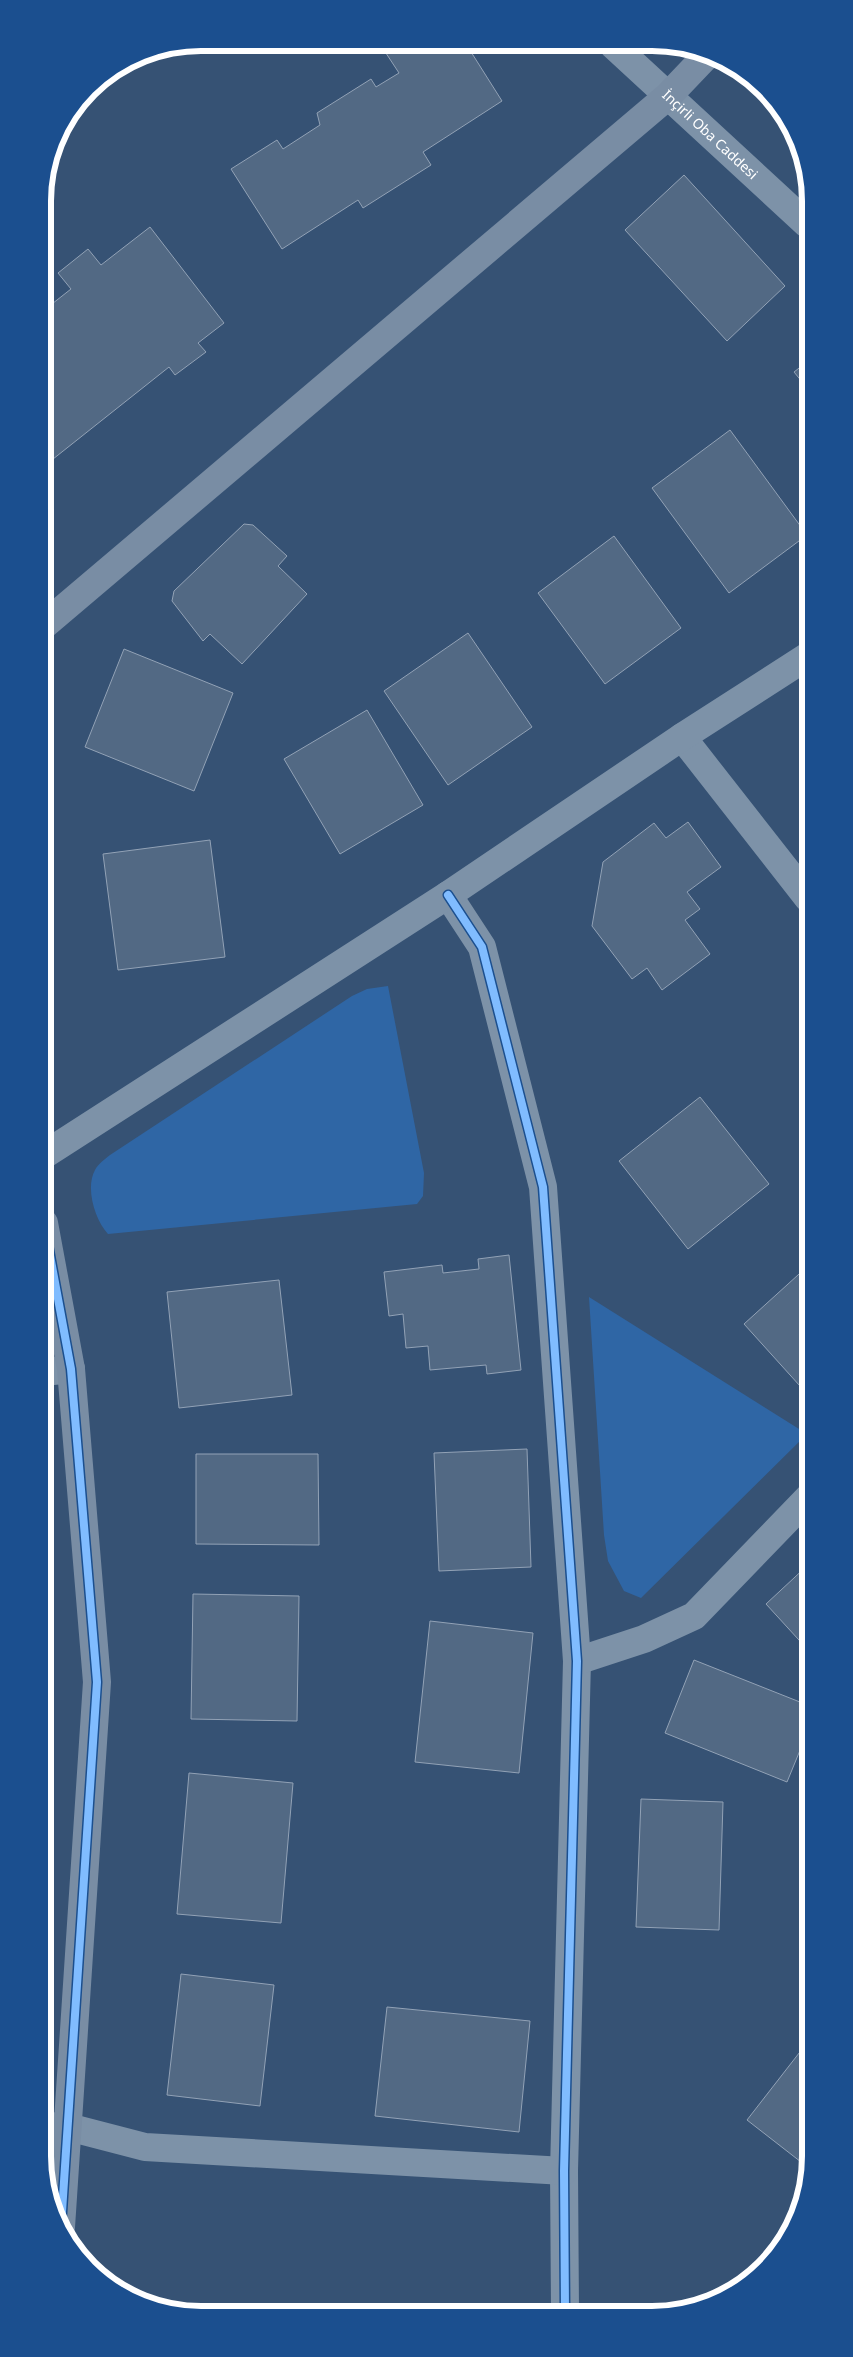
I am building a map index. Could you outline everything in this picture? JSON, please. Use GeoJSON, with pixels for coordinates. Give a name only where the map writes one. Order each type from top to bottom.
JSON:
{"type":"FeatureCollection","features":[{"type":"Feature","properties":{"kind":"street","name":"İnçirli Oba Caddesi"},"geometry":{"type":"LineString","coordinates":[[620,51],[802,219]]}},
{"type":"Feature","properties":{"kind":"street"},"geometry":{"type":"LineString","coordinates":[[52,619],[668,96],[702,60]]}},
{"type":"Feature","properties":{"kind":"street"},"geometry":{"type":"LineString","coordinates":[[52,1150],[448,895],[682,736],[802,660]]}},
{"type":"Feature","properties":{"kind":"street"},"geometry":{"type":"LineString","coordinates":[[682,736],[802,890]]}},
{"type":"Feature","properties":{"kind":"street"},"geometry":{"type":"LineString","coordinates":[[448,895],[482,947],[543,1187],[577,1661],[564,2171],[565,2306]]}},
{"type":"Feature","properties":{"kind":"street"},"geometry":{"type":"LineString","coordinates":[[51,1301],[58,1370],[97,1682],[57,2127],[60,2207]]}},
{"type":"Feature","properties":{"kind":"street"},"geometry":{"type":"LineString","coordinates":[[577,1661],[644,1639],[694,1616],[801,1505]]}},
{"type":"Feature","properties":{"kind":"street"},"geometry":{"type":"LineString","coordinates":[[57,2127],[146,2147],[564,2171]]}},
{"type":"Feature","properties":{"kind":"shaded area"},"geometry":{"type":"Polygon","coordinates":[[[388,986],[424,1173],[423,1196],[417,1204],[108,1234],[99,1221],[91,1194],[92,1177],[96,1168],[102,1162],[352,996],[367,989],[388,986]]]}},
{"type":"Feature","properties":{"kind":"shaded area"},"geometry":{"type":"Polygon","coordinates":[[[589,1297],[801,1430],[801,1440],[641,1598],[624,1591],[608,1561],[604,1535],[589,1297]]]}},
{"type":"Feature","properties":{"kind":"building"},"geometry":{"type":"Polygon","coordinates":[[[471,51],[502,101],[423,152],[431,165],[363,208],[358,200],[282,249],[231,169],[277,140],[283,149],[320,125],[317,113],[371,79],[376,87],[399,73],[385,52],[471,51]]]}},
{"type":"Feature","properties":{"kind":"building"},"geometry":{"type":"Polygon","coordinates":[[[684,175],[785,286],[727,341],[625,230],[684,175]]]}},
{"type":"Feature","properties":{"kind":"building"},"geometry":{"type":"Polygon","coordinates":[[[150,227],[224,323],[198,343],[206,352],[175,375],[169,367],[52,460],[52,304],[71,289],[58,273],[88,249],[101,265],[150,227]]]}},
{"type":"Feature","properties":{"kind":"building"},"geometry":{"type":"Polygon","coordinates":[[[802,366],[802,382],[794,372],[802,366]]]}},
{"type":"Feature","properties":{"kind":"building"},"geometry":{"type":"Polygon","coordinates":[[[730,430],[802,528],[802,539],[729,593],[652,488],[730,430]]]}},
{"type":"Feature","properties":{"kind":"building"},"geometry":{"type":"Polygon","coordinates":[[[244,524],[253,525],[287,556],[278,566],[307,594],[242,664],[210,634],[203,641],[172,601],[174,591],[244,524]]]}},
{"type":"Feature","properties":{"kind":"building"},"geometry":{"type":"Polygon","coordinates":[[[614,536],[681,628],[605,684],[538,593],[614,536]]]}},
{"type":"Feature","properties":{"kind":"building"},"geometry":{"type":"Polygon","coordinates":[[[468,633],[532,727],[448,785],[384,691],[468,633]]]}},
{"type":"Feature","properties":{"kind":"building"},"geometry":{"type":"Polygon","coordinates":[[[124,649],[233,693],[194,791],[85,747],[124,649]]]}},
{"type":"Feature","properties":{"kind":"building"},"geometry":{"type":"Polygon","coordinates":[[[367,710],[423,805],[340,854],[284,759],[367,710]]]}},
{"type":"Feature","properties":{"kind":"building"},"geometry":{"type":"Polygon","coordinates":[[[688,822],[721,867],[687,892],[700,909],[685,920],[710,954],[662,990],[647,968],[632,979],[592,926],[603,862],[654,823],[666,838],[688,822]]]}},
{"type":"Feature","properties":{"kind":"building"},"geometry":{"type":"Polygon","coordinates":[[[210,840],[225,957],[118,970],[103,854],[210,840]]]}},
{"type":"Feature","properties":{"kind":"building"},"geometry":{"type":"Polygon","coordinates":[[[700,1097],[769,1184],[688,1249],[619,1161],[700,1097]]]}},
{"type":"Feature","properties":{"kind":"building"},"geometry":{"type":"Polygon","coordinates":[[[509,1255],[521,1370],[487,1374],[486,1365],[430,1370],[428,1346],[406,1348],[403,1314],[389,1316],[384,1272],[442,1265],[443,1273],[479,1269],[478,1259],[509,1255]]]}},
{"type":"Feature","properties":{"kind":"building"},"geometry":{"type":"Polygon","coordinates":[[[801,1272],[801,1388],[744,1324],[801,1272]]]}},
{"type":"Feature","properties":{"kind":"building"},"geometry":{"type":"Polygon","coordinates":[[[279,1280],[292,1395],[179,1408],[167,1292],[279,1280]]]}},
{"type":"Feature","properties":{"kind":"building"},"geometry":{"type":"Polygon","coordinates":[[[527,1449],[531,1567],[439,1571],[434,1453],[527,1449]]]}},
{"type":"Feature","properties":{"kind":"building"},"geometry":{"type":"Polygon","coordinates":[[[196,1454],[318,1454],[319,1545],[196,1544],[196,1454]]]}},
{"type":"Feature","properties":{"kind":"building"},"geometry":{"type":"Polygon","coordinates":[[[801,1571],[801,1643],[766,1604],[801,1571]]]}},
{"type":"Feature","properties":{"kind":"building"},"geometry":{"type":"Polygon","coordinates":[[[193,1594],[299,1596],[297,1721],[191,1719],[193,1594]]]}},
{"type":"Feature","properties":{"kind":"building"},"geometry":{"type":"Polygon","coordinates":[[[430,1621],[533,1633],[519,1773],[415,1762],[430,1621]]]}},
{"type":"Feature","properties":{"kind":"building"},"geometry":{"type":"Polygon","coordinates":[[[694,1660],[801,1703],[801,1747],[787,1782],[665,1733],[694,1660]]]}},
{"type":"Feature","properties":{"kind":"building"},"geometry":{"type":"Polygon","coordinates":[[[189,1773],[293,1783],[281,1923],[177,1914],[189,1773]]]}},
{"type":"Feature","properties":{"kind":"building"},"geometry":{"type":"Polygon","coordinates":[[[641,1799],[723,1802],[719,1930],[636,1927],[641,1799]]]}},
{"type":"Feature","properties":{"kind":"building"},"geometry":{"type":"Polygon","coordinates":[[[181,1974],[274,1985],[260,2106],[167,2095],[181,1974]]]}},
{"type":"Feature","properties":{"kind":"building"},"geometry":{"type":"Polygon","coordinates":[[[387,2007],[530,2021],[519,2132],[375,2116],[387,2007]]]}},
{"type":"Feature","properties":{"kind":"building"},"geometry":{"type":"Polygon","coordinates":[[[801,2050],[801,2162],[747,2120],[801,2050]]]}},
{"type":"Feature","properties":{"kind":"cycle path"},"geometry":{"type":"LineString","coordinates":[[448,895],[482,947],[543,1187],[577,1661],[564,2171],[565,2306]]}},
{"type":"Feature","properties":{"kind":"cycle path"},"geometry":{"type":"LineString","coordinates":[[51,1263],[71,1369],[97,1682],[62,2211]]}}]}
